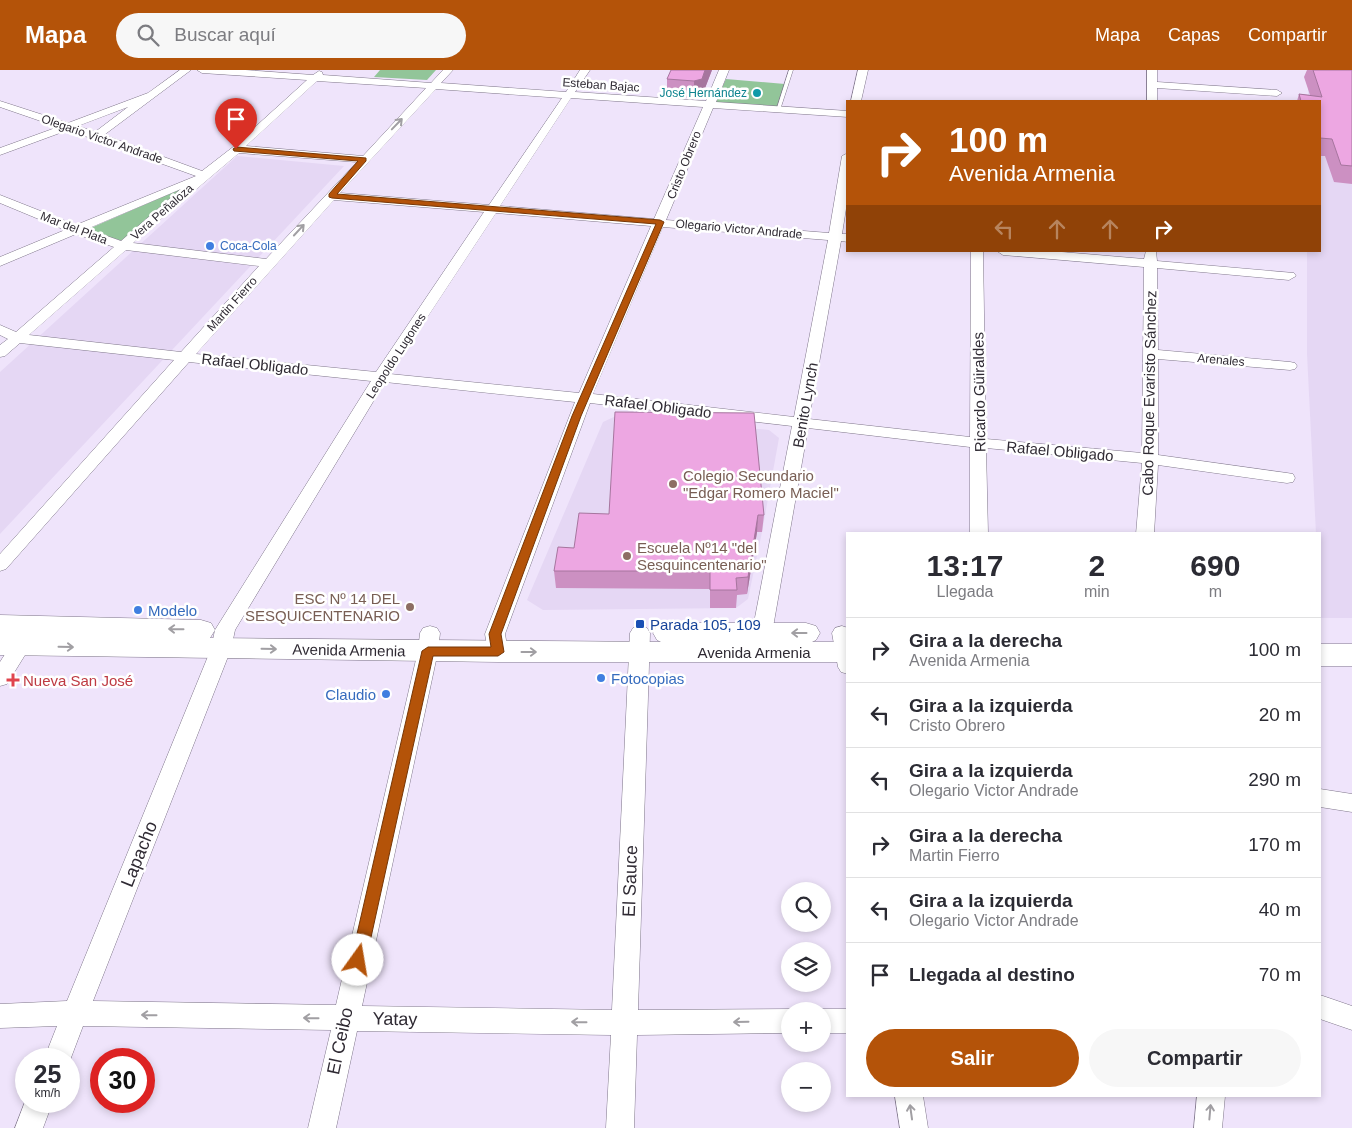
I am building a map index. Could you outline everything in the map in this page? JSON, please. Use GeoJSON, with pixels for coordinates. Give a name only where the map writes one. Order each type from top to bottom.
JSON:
{"type":"FeatureCollection","features":[{"type":"Feature","properties":{"kind":"main road","name":"Avenida Armenia"},"geometry":{"type":"LineString","coordinates":[[0,625],[17,639],[763,643],[846,647]]}},
{"type":"Feature","properties":{"kind":"main road"},"geometry":{"type":"LineString","coordinates":[[1321,637],[1352,638]]}},
{"type":"Feature","properties":{"kind":"main road"},"geometry":{"type":"LineString","coordinates":[[1321,655],[1352,655]]}},
{"type":"Feature","properties":{"kind":"street"},"geometry":{"type":"LineString","coordinates":[[96,136],[186,70]]}},
{"type":"Feature","properties":{"kind":"street","name":"Esteban Bajac"},"geometry":{"type":"LineString","coordinates":[[202,70],[319,74],[434,86],[846,114]]}},
{"type":"Feature","properties":{"kind":"street","name":"Martin Fierro"},"geometry":{"type":"LineString","coordinates":[[0,565],[269,262],[448,70]]}},
{"type":"Feature","properties":{"kind":"street","name":"Leopoldo Lugones"},"geometry":{"type":"LineString","coordinates":[[222,640],[380,378],[585,70]]}},
{"type":"Feature","properties":{"kind":"street","name":"Cristo Obrero"},"geometry":{"type":"LineString","coordinates":[[496,643],[584,398],[724,70]]}},
{"type":"Feature","properties":{"kind":"street"},"geometry":{"type":"LineString","coordinates":[[856,100],[862,70]]}},
{"type":"Feature","properties":{"kind":"street"},"geometry":{"type":"LineString","coordinates":[[1152,70],[1152,100]]}},
{"type":"Feature","properties":{"kind":"street","name":"Vera Peñaloza"},"geometry":{"type":"LineString","coordinates":[[0,354],[236,149],[319,74]]}},
{"type":"Feature","properties":{"kind":"street"},"geometry":{"type":"LineString","coordinates":[[1152,85],[1277,93]]}},
{"type":"Feature","properties":{"kind":"street"},"geometry":{"type":"LineString","coordinates":[[0,152],[152,95]]}},
{"type":"Feature","properties":{"kind":"street","name":"Olegario Victor Andrade"},"geometry":{"type":"LineString","coordinates":[[0,104],[204,175]]}},
{"type":"Feature","properties":{"kind":"street"},"geometry":{"type":"LineString","coordinates":[[236,149],[364,160]]}},
{"type":"Feature","properties":{"kind":"street"},"geometry":{"type":"LineString","coordinates":[[0,262],[204,175]]}},
{"type":"Feature","properties":{"kind":"street","name":"Benito Lynch"},"geometry":{"type":"LineString","coordinates":[[763,643],[802,423],[841,238],[846,179]]}},
{"type":"Feature","properties":{"kind":"street","name":"Olegario Victor Andrade"},"geometry":{"type":"LineString","coordinates":[[332,196],[841,238]]}},
{"type":"Feature","properties":{"kind":"street","name":"Mar del Plata"},"geometry":{"type":"LineString","coordinates":[[0,199],[74,229],[123,246],[269,262]]}},
{"type":"Feature","properties":{"kind":"street","name":"Ricardo Güiraldes"},"geometry":{"type":"LineString","coordinates":[[978,252],[979,532]]}},
{"type":"Feature","properties":{"kind":"street"},"geometry":{"type":"LineString","coordinates":[[1027,252],[1151,257],[1289,276]]}},
{"type":"Feature","properties":{"kind":"street","name":"Cabo Roque Evaristo Sánchez"},"geometry":{"type":"LineString","coordinates":[[1145,532],[1150,459],[1151,257]]}},
{"type":"Feature","properties":{"kind":"street","name":"Rafael Obligado"},"geometry":{"type":"LineString","coordinates":[[0,329],[18,338],[380,378],[584,398],[980,443],[1150,459],[1287,478]]}},
{"type":"Feature","properties":{"kind":"street","name":"Arenales"},"geometry":{"type":"LineString","coordinates":[[1152,354],[1290,366]]}},
{"type":"Feature","properties":{"kind":"street"},"geometry":{"type":"LineString","coordinates":[[0,678],[17,639]]}},
{"type":"Feature","properties":{"kind":"street","name":"Lapacho"},"geometry":{"type":"LineString","coordinates":[[61,1048],[222,640]]}},
{"type":"Feature","properties":{"kind":"street","name":"El Ceibo"},"geometry":{"type":"LineString","coordinates":[[322,1128],[429,642]]}},
{"type":"Feature","properties":{"kind":"street","name":"El Sauce"},"geometry":{"type":"LineString","coordinates":[[620,1128],[639,643]]}},
{"type":"Feature","properties":{"kind":"street"},"geometry":{"type":"LineString","coordinates":[[1321,798],[1352,803]]}},
{"type":"Feature","properties":{"kind":"street"},"geometry":{"type":"LineString","coordinates":[[1321,1007],[1352,1018]]}},
{"type":"Feature","properties":{"kind":"street","name":"Yatay"},"geometry":{"type":"LineString","coordinates":[[0,1016],[75,1013],[625,1023],[781,1021]]}},
{"type":"Feature","properties":{"kind":"street"},"geometry":{"type":"LineString","coordinates":[[831,1021],[846,1021]]}},
{"type":"Feature","properties":{"kind":"street"},"geometry":{"type":"LineString","coordinates":[[909,1097],[914,1128]]}},
{"type":"Feature","properties":{"kind":"street"},"geometry":{"type":"LineString","coordinates":[[1208,1128],[1211,1097]]}},
{"type":"Feature","properties":{"kind":"street"},"geometry":{"type":"LineString","coordinates":[[29,1128],[35,1113]]}},
{"type":"Feature","properties":{"kind":"lane"},"geometry":{"type":"LineString","coordinates":[[778,110],[791,70]]}},
{"type":"Feature","properties":{"kind":"shaded area"},"geometry":{"type":"Polygon","coordinates":[[[1308,70],[1352,70],[1352,618],[1321,618],[1321,532],[1316,532],[1307,354],[1307,252],[1321,252],[1321,100],[1308,100],[1308,70]]]}},
{"type":"Feature","properties":{"kind":"shaded area"},"geometry":{"type":"Polygon","coordinates":[[[237,156],[344,166],[0,534],[0,372],[237,156]]]}},
{"type":"Feature","properties":{"kind":"shaded area"},"geometry":{"type":"Polygon","coordinates":[[[616,416],[769,430],[779,438],[748,599],[736,608],[543,610],[527,600],[603,422],[616,416]]]}},
{"type":"Feature","properties":{"kind":"green space"},"geometry":{"type":"Polygon","coordinates":[[[380,70],[436,70],[427,80],[374,77],[380,70]]]}},
{"type":"Feature","properties":{"kind":"green space"},"geometry":{"type":"Polygon","coordinates":[[[726,79],[785,84],[777,107],[715,103],[726,79]]]}},
{"type":"Feature","properties":{"kind":"green space"},"geometry":{"type":"Polygon","coordinates":[[[190,185],[122,241],[86,230],[190,185]]]}},
{"type":"Feature","properties":{"kind":"building"},"geometry":{"type":"Polygon","coordinates":[[[671,70],[705,70],[702,79],[694,81],[667,79],[671,70]]]}},
{"type":"Feature","properties":{"kind":"building"},"geometry":{"type":"Polygon","coordinates":[[[1313,70],[1352,70],[1352,166],[1341,165],[1332,139],[1321,138],[1321,100],[1301,100],[1299,94],[1322,97],[1313,70]]]}},
{"type":"Feature","properties":{"kind":"building","name":"Colegio Secundario \"Edgar Romero Maciel\""},"geometry":{"type":"Polygon","coordinates":[[[615,412],[754,413],[764,515],[758,515],[748,577],[736,578],[737,590],[710,590],[710,571],[554,571],[558,547],[574,548],[579,513],[609,514],[615,412]]]}},
{"type":"Feature","properties":{"kind":"place","name":"José Hernández"},"geometry":{"type":"Point","coordinates":[757,93]}},
{"type":"Feature","properties":{"kind":"place","name":"Coca-Cola"},"geometry":{"type":"Point","coordinates":[210,246]}},
{"type":"Feature","properties":{"kind":"place","name":"Colegio Secundario \"Edgar Romero Maciel\""},"geometry":{"type":"Point","coordinates":[673,484]}},
{"type":"Feature","properties":{"kind":"place","name":"Escuela Nº14 \"del Sesquincentenario\""},"geometry":{"type":"Point","coordinates":[627,556]}},
{"type":"Feature","properties":{"kind":"place","name":"ESC Nº 14 DEL SESQUICENTENARIO"},"geometry":{"type":"Point","coordinates":[410,607]}},
{"type":"Feature","properties":{"kind":"place","name":"Modelo"},"geometry":{"type":"Point","coordinates":[138,610]}},
{"type":"Feature","properties":{"kind":"place","name":"Parada 105, 109"},"geometry":{"type":"Point","coordinates":[640,624]}},
{"type":"Feature","properties":{"kind":"place","name":"Fotocopias"},"geometry":{"type":"Point","coordinates":[601,678]}},
{"type":"Feature","properties":{"kind":"place","name":"Nueva San José"},"geometry":{"type":"Point","coordinates":[13,680]}},
{"type":"Feature","properties":{"kind":"place","name":"Claudio"},"geometry":{"type":"Point","coordinates":[386,694]}},
{"type":"Feature","properties":{"kind":"route"},"geometry":{"type":"LineString","coordinates":[[236,149],[364,160],[332,196],[660,222],[577,416],[495,634],[498,652],[428,651],[358,960]]}}]}
